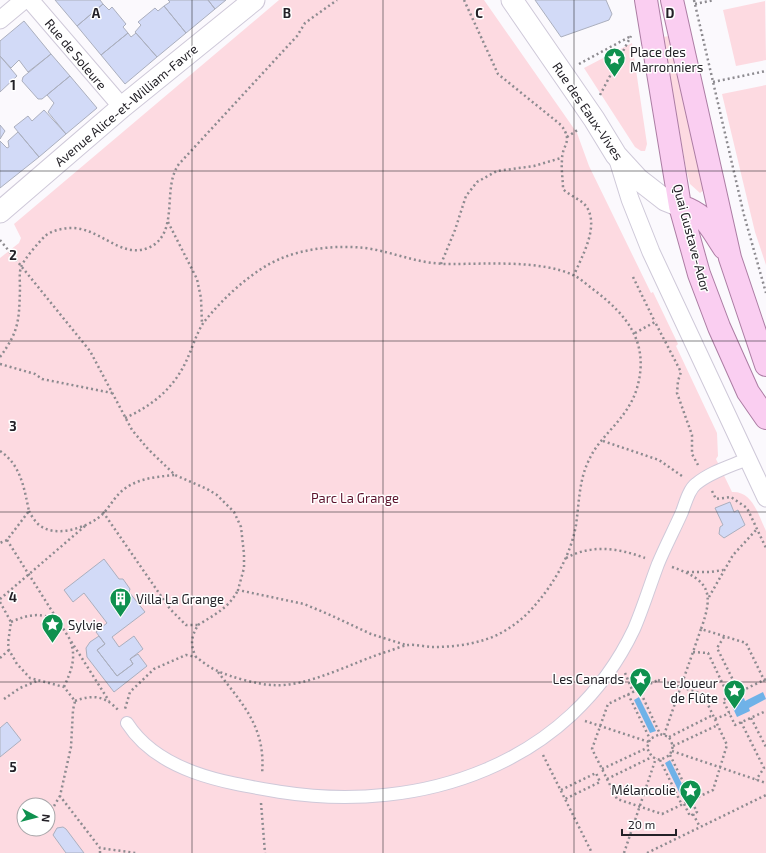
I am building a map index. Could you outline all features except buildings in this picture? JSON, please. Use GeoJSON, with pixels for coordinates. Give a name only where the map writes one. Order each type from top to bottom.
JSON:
{"type":"FeatureCollection","features":[{"type":"Feature","properties":{"kind":"main road","name":"Quai Gustave-Ador"},"geometry":{"type":"LineString","coordinates":[[646,0],[680,206],[700,274],[719,327],[748,392],[766,418]]}},
{"type":"Feature","properties":{"kind":"main road"},"geometry":{"type":"LineString","coordinates":[[672,0],[730,258],[766,365]]}},
{"type":"Feature","properties":{"kind":"main road"},"geometry":{"type":"LineString","coordinates":[[680,206],[695,210],[702,216],[730,258]]}},
{"type":"Feature","properties":{"kind":"street"},"geometry":{"type":"LineString","coordinates":[[0,20],[24,0]]}},
{"type":"Feature","properties":{"kind":"street","name":"Rue de Soleure"},"geometry":{"type":"LineString","coordinates":[[30,0],[122,107]]}},
{"type":"Feature","properties":{"kind":"street","name":"Avenue Alice-et-William-Favre"},"geometry":{"type":"LineString","coordinates":[[0,212],[122,107],[254,0]]}},
{"type":"Feature","properties":{"kind":"street","name":"Rue des Eaux-Vives"},"geometry":{"type":"LineString","coordinates":[[512,0],[590,113],[616,155],[638,179],[665,200],[680,206]]}},
{"type":"Feature","properties":{"kind":"street"},"geometry":{"type":"LineString","coordinates":[[616,155],[630,199],[651,252],[747,459],[761,475],[766,498]]}},
{"type":"Feature","properties":{"kind":"street"},"geometry":{"type":"LineString","coordinates":[[127,723],[135,735],[163,758],[195,773],[229,783],[259,789],[330,797],[372,797],[411,792],[446,785],[512,758],[537,743],[570,716],[595,689],[618,658],[634,628],[659,563],[694,485],[747,459]]}},
{"type":"Feature","properties":{"kind":"path"},"geometry":{"type":"LineString","coordinates":[[0,357],[14,336],[16,329],[19,312],[21,267],[38,243],[55,230],[76,227],[87,229],[122,247],[140,250],[157,242],[163,236],[168,222],[172,172],[297,36],[305,23],[338,0]]}},
{"type":"Feature","properties":{"kind":"path"},"geometry":{"type":"LineString","coordinates":[[464,0],[498,74],[560,125],[567,137],[566,147],[562,158],[563,189],[586,207],[592,223],[587,242],[574,275]]}},
{"type":"Feature","properties":{"kind":"path"},"geometry":{"type":"LineString","coordinates":[[694,0],[744,215],[766,293]]}},
{"type":"Feature","properties":{"kind":"path"},"geometry":{"type":"LineString","coordinates":[[695,4],[714,0]]}},
{"type":"Feature","properties":{"kind":"path"},"geometry":{"type":"LineString","coordinates":[[577,65],[632,36],[599,97]]}},
{"type":"Feature","properties":{"kind":"path"},"geometry":{"type":"LineString","coordinates":[[713,82],[766,72]]}},
{"type":"Feature","properties":{"kind":"path"},"geometry":{"type":"LineString","coordinates":[[567,137],[581,128]]}},
{"type":"Feature","properties":{"kind":"path"},"geometry":{"type":"LineString","coordinates":[[441,264],[455,230],[466,196],[477,182],[497,171],[534,166],[562,158]]}},
{"type":"Feature","properties":{"kind":"path"},"geometry":{"type":"LineString","coordinates":[[168,222],[197,279],[201,298],[202,324]]}},
{"type":"Feature","properties":{"kind":"path"},"geometry":{"type":"LineString","coordinates":[[0,240],[90,351],[132,430],[148,449],[176,475],[217,495],[237,518],[241,527],[244,554],[243,574],[238,590],[232,601],[224,609],[198,625],[192,634],[191,648],[196,658]]}},
{"type":"Feature","properties":{"kind":"path"},"geometry":{"type":"LineString","coordinates":[[126,418],[152,402],[174,384],[181,374],[202,324],[233,292],[255,273],[283,257],[302,252],[340,248],[365,248],[414,261],[441,264],[524,264],[574,275],[616,309],[634,333],[640,361],[638,382],[627,410],[593,452],[584,474],[575,530],[566,558],[555,578],[535,606],[522,619],[507,629],[486,640],[452,646],[407,645],[371,634],[304,604],[238,590]]}},
{"type":"Feature","properties":{"kind":"path"},"geometry":{"type":"LineString","coordinates":[[633,278],[681,372],[677,387],[679,401],[692,435],[692,454],[716,499],[731,497],[747,508],[766,548]]}},
{"type":"Feature","properties":{"kind":"path"},"geometry":{"type":"LineString","coordinates":[[634,333],[655,322]]}},
{"type":"Feature","properties":{"kind":"path"},"geometry":{"type":"LineString","coordinates":[[0,364],[35,374],[42,379],[112,393]]}},
{"type":"Feature","properties":{"kind":"path"},"geometry":{"type":"LineString","coordinates":[[603,441],[659,460],[694,485]]}},
{"type":"Feature","properties":{"kind":"path"},"geometry":{"type":"LineString","coordinates":[[0,451],[7,456],[18,471],[28,511],[38,524],[50,530],[63,531],[76,529],[88,524],[98,518],[123,490],[138,481],[176,475]]}},
{"type":"Feature","properties":{"kind":"path"},"geometry":{"type":"LineString","coordinates":[[0,543],[7,540],[28,511]]}},
{"type":"Feature","properties":{"kind":"path"},"geometry":{"type":"LineString","coordinates":[[103,512],[170,609],[186,625],[198,625]]}},
{"type":"Feature","properties":{"kind":"path"},"geometry":{"type":"LineString","coordinates":[[75,701],[64,687],[30,678],[23,672],[11,656],[8,642],[11,622],[0,600],[88,524]]}},
{"type":"Feature","properties":{"kind":"path"},"geometry":{"type":"LineString","coordinates":[[664,735],[707,612],[709,597],[733,555],[757,529]]}},
{"type":"Feature","properties":{"kind":"path"},"geometry":{"type":"LineString","coordinates":[[7,540],[68,634],[74,658],[72,670],[64,687]]}},
{"type":"Feature","properties":{"kind":"path"},"geometry":{"type":"LineString","coordinates":[[566,558],[578,551],[605,548],[630,552],[686,572],[702,583],[707,589],[709,597]]}},
{"type":"Feature","properties":{"kind":"path"},"geometry":{"type":"LineString","coordinates":[[686,572],[710,572],[724,570]]}},
{"type":"Feature","properties":{"kind":"path"},"geometry":{"type":"LineString","coordinates":[[11,622],[34,614],[44,615],[54,619],[63,626],[109,701],[127,723]]}},
{"type":"Feature","properties":{"kind":"path"},"geometry":{"type":"LineString","coordinates":[[701,629],[746,643],[765,679],[766,684]]}},
{"type":"Feature","properties":{"kind":"path"},"geometry":{"type":"LineString","coordinates":[[724,637],[717,648],[739,692]]}},
{"type":"Feature","properties":{"kind":"path"},"geometry":{"type":"LineString","coordinates":[[127,723],[125,707],[130,692],[154,669],[186,655],[196,658],[218,671],[261,684],[275,686],[306,682],[365,658],[407,645]]}},
{"type":"Feature","properties":{"kind":"path"},"geometry":{"type":"LineString","coordinates":[[0,658],[9,650]]}},
{"type":"Feature","properties":{"kind":"path"},"geometry":{"type":"LineString","coordinates":[[693,652],[708,653],[729,697]]}},
{"type":"Feature","properties":{"kind":"path"},"geometry":{"type":"LineString","coordinates":[[218,671],[252,717],[258,730],[263,767],[259,789],[265,853]]}},
{"type":"Feature","properties":{"kind":"path"},"geometry":{"type":"LineString","coordinates":[[765,679],[723,700],[735,725],[766,711]]}},
{"type":"Feature","properties":{"kind":"path"},"geometry":{"type":"LineString","coordinates":[[658,680],[703,694],[727,745],[713,790],[662,814],[617,799],[592,750],[608,704],[638,689],[658,680]]}},
{"type":"Feature","properties":{"kind":"path"},"geometry":{"type":"LineString","coordinates":[[4,699],[20,688],[38,681]]}},
{"type":"Feature","properties":{"kind":"path"},"geometry":{"type":"LineString","coordinates":[[638,689],[660,734]]}},
{"type":"Feature","properties":{"kind":"path"},"geometry":{"type":"LineString","coordinates":[[602,769],[647,748],[650,739],[628,694]]}},
{"type":"Feature","properties":{"kind":"path"},"geometry":{"type":"LineString","coordinates":[[75,701],[92,696],[102,697],[109,701]]}},
{"type":"Feature","properties":{"kind":"path"},"geometry":{"type":"LineString","coordinates":[[56,803],[60,796],[71,747],[73,710],[75,701]]}},
{"type":"Feature","properties":{"kind":"path"},"geometry":{"type":"LineString","coordinates":[[715,720],[730,713]]}},
{"type":"Feature","properties":{"kind":"path"},"geometry":{"type":"LineString","coordinates":[[669,737],[713,715]]}},
{"type":"Feature","properties":{"kind":"path"},"geometry":{"type":"LineString","coordinates":[[751,718],[766,747]]}},
{"type":"Feature","properties":{"kind":"path"},"geometry":{"type":"LineString","coordinates":[[741,722],[764,768],[756,780]]}},
{"type":"Feature","properties":{"kind":"path"},"geometry":{"type":"LineString","coordinates":[[592,723],[649,742]]}},
{"type":"Feature","properties":{"kind":"path"},"geometry":{"type":"LineString","coordinates":[[673,746],[718,725]]}},
{"type":"Feature","properties":{"kind":"path"},"geometry":{"type":"LineString","coordinates":[[650,739],[660,734],[669,737],[673,746],[672,751],[670,755],[660,760]]}},
{"type":"Feature","properties":{"kind":"path"},"geometry":{"type":"LineString","coordinates":[[647,748],[652,757]]}},
{"type":"Feature","properties":{"kind":"path"},"geometry":{"type":"LineString","coordinates":[[541,751],[592,853]]}},
{"type":"Feature","properties":{"kind":"path"},"geometry":{"type":"LineString","coordinates":[[672,751],[766,783]]}},
{"type":"Feature","properties":{"kind":"path"},"geometry":{"type":"LineString","coordinates":[[607,779],[652,757],[656,758],[660,760],[690,816],[697,812],[670,755]]}},
{"type":"Feature","properties":{"kind":"path"},"geometry":{"type":"LineString","coordinates":[[624,853],[656,758]]}},
{"type":"Feature","properties":{"kind":"path"},"geometry":{"type":"LineString","coordinates":[[561,790],[596,773],[598,777],[600,782],[565,800]]}},
{"type":"Feature","properties":{"kind":"path"},"geometry":{"type":"LineString","coordinates":[[598,777],[605,774]]}},
{"type":"Feature","properties":{"kind":"path"},"geometry":{"type":"LineString","coordinates":[[647,853],[766,795]]}},
{"type":"Feature","properties":{"kind":"path"},"geometry":{"type":"LineString","coordinates":[[60,796],[100,848],[100,853]]}},
{"type":"Feature","properties":{"kind":"path"},"geometry":{"type":"LineString","coordinates":[[693,814],[700,827]]}},
{"type":"Feature","properties":{"kind":"path"},"geometry":{"type":"LineString","coordinates":[[100,848],[136,853]]}},
{"type":"Feature","properties":{"kind":"green space","name":"Parc La Grange"},"geometry":{"type":"Polygon","coordinates":[[[279,0],[484,0],[577,133],[589,166],[651,293],[653,292],[678,344],[676,346],[717,433],[718,456],[716,459],[732,492],[745,495],[750,500],[754,505],[766,531],[766,853],[0,853],[0,258],[19,243],[21,238],[14,224],[279,0]]]}},
{"type":"Feature","properties":{"kind":"green space"},"geometry":{"type":"Polygon","coordinates":[[[765,1],[766,60],[736,66],[723,10],[765,1]]]}},
{"type":"Feature","properties":{"kind":"green space"},"geometry":{"type":"Polygon","coordinates":[[[669,36],[704,190],[700,193],[690,184],[686,169],[663,37],[669,36]]]}},
{"type":"Feature","properties":{"kind":"green space","name":"Place des Marronniers"},"geometry":{"type":"Polygon","coordinates":[[[632,43],[647,144],[645,151],[641,151],[635,147],[584,68],[632,43]]]}},
{"type":"Feature","properties":{"kind":"green space"},"geometry":{"type":"Polygon","coordinates":[[[766,85],[766,265],[755,232],[722,94],[766,85]]]}},
{"type":"Feature","properties":{"kind":"water"},"geometry":{"type":"Polygon","coordinates":[[[763,692],[766,699],[749,708],[750,711],[737,717],[731,704],[744,698],[745,701],[763,692]]]}},
{"type":"Feature","properties":{"kind":"water"},"geometry":{"type":"Polygon","coordinates":[[[639,697],[656,731],[650,733],[634,700],[639,697]]]}},
{"type":"Feature","properties":{"kind":"water"},"geometry":{"type":"Polygon","coordinates":[[[670,760],[687,794],[681,796],[665,763],[670,760]]]}},
{"type":"Feature","properties":{"kind":"place","name":"Place des Marronniers"},"geometry":{"type":"Point","coordinates":[614,78]}},
{"type":"Feature","properties":{"kind":"place","name":"Villa La Grange"},"geometry":{"type":"Point","coordinates":[120,618]}},
{"type":"Feature","properties":{"kind":"place","name":"Sylvie"},"geometry":{"type":"Point","coordinates":[53,644]}},
{"type":"Feature","properties":{"kind":"place","name":"Les Canards"},"geometry":{"type":"Point","coordinates":[640,698]}},
{"type":"Feature","properties":{"kind":"place","name":"Le Joueur de Flûte"},"geometry":{"type":"Point","coordinates":[734,710]}},
{"type":"Feature","properties":{"kind":"place","name":"Mélancolie"},"geometry":{"type":"Point","coordinates":[691,810]}}]}
